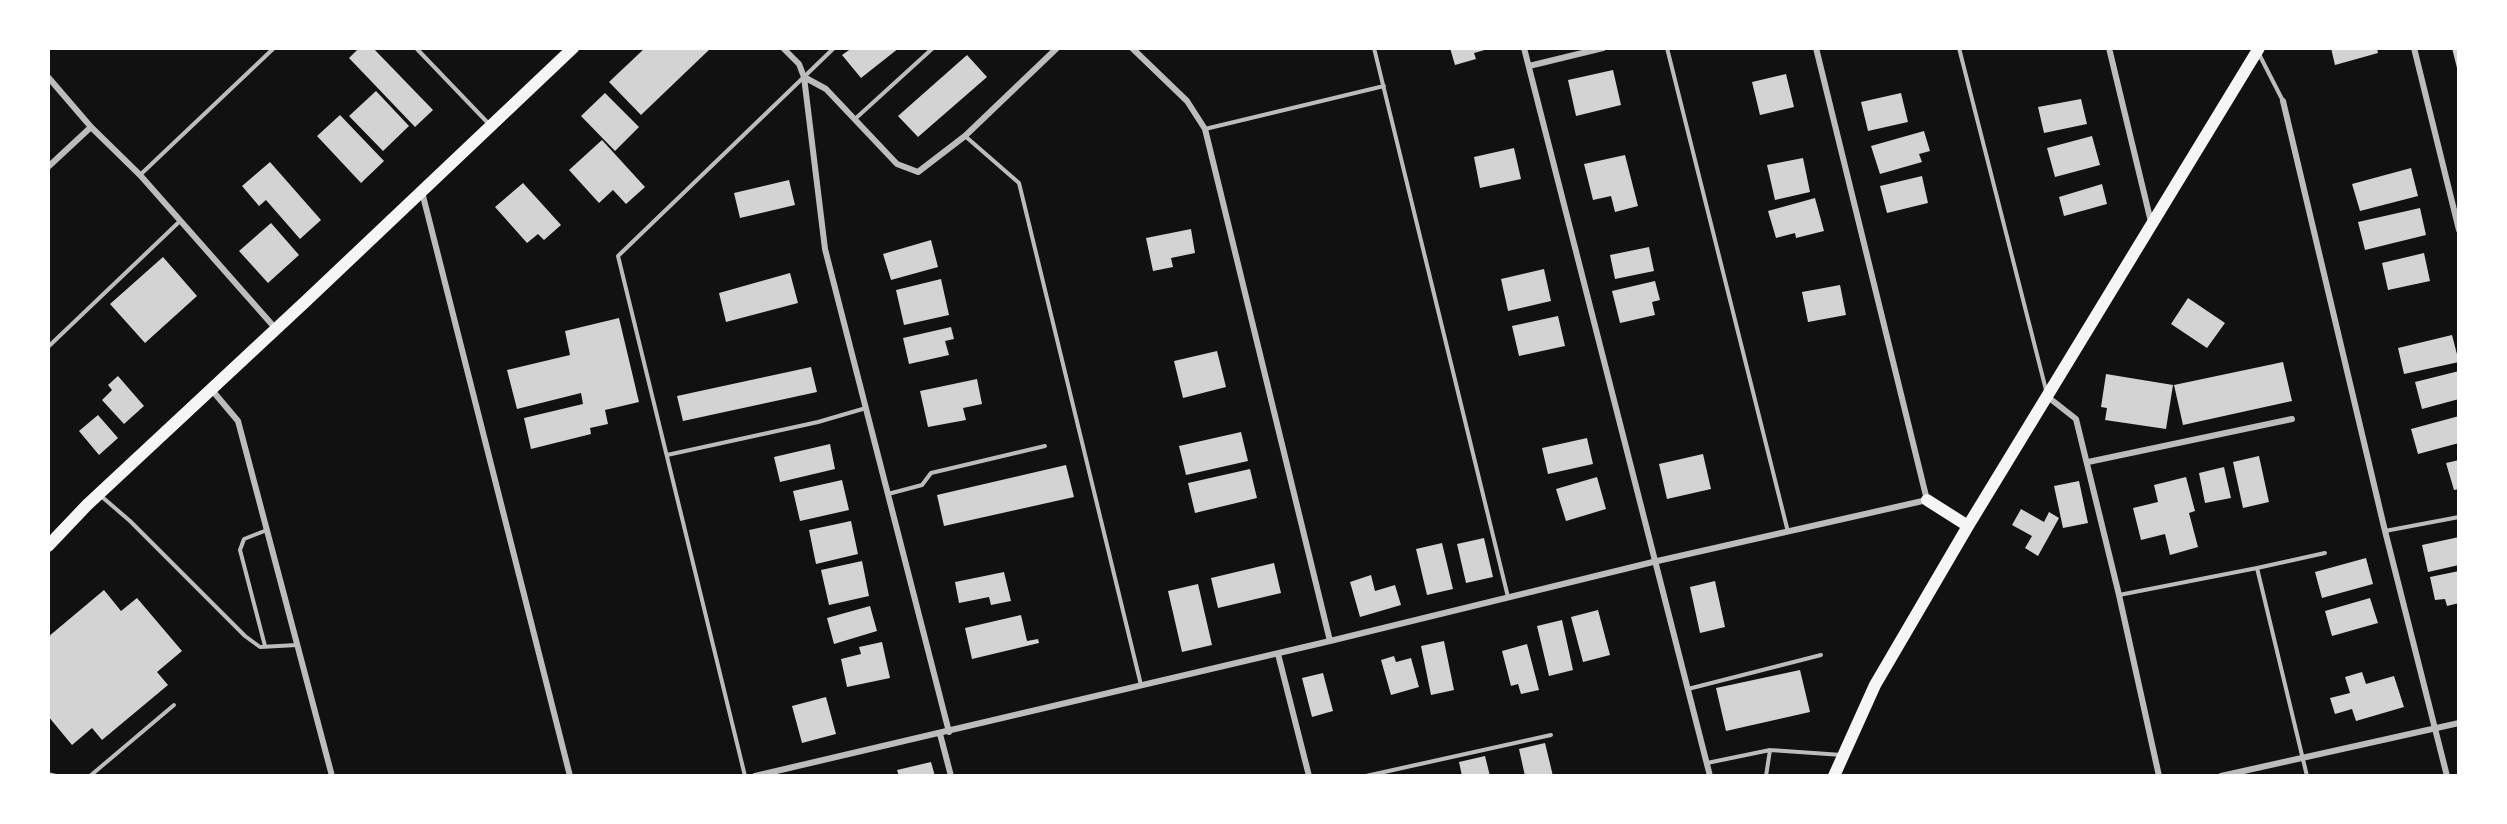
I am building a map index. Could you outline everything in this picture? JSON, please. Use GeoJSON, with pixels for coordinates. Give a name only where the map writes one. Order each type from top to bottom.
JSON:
{"type":"FeatureCollection","features":[{"type":"Feature","properties":{"kind":"main road"},"geometry":{"type":"LineString","coordinates":[[48,546],[98,494],[573,48]]}},
{"type":"Feature","properties":{"kind":"main road"},"geometry":{"type":"LineString","coordinates":[[1834,776],[1870,693],[1968,526],[2259,49]]}},
{"type":"Feature","properties":{"kind":"main road"},"geometry":{"type":"LineString","coordinates":[[1927,500],[1968,526]]}},
{"type":"Feature","properties":{"kind":"street"},"geometry":{"type":"LineString","coordinates":[[783,48],[799,64],[804,78],[825,249],[949,732]]}},
{"type":"Feature","properties":{"kind":"street"},"geometry":{"type":"LineString","coordinates":[[804,78],[826,89],[897,164],[918,172],[965,136],[1057,48]]}},
{"type":"Feature","properties":{"kind":"street"},"geometry":{"type":"LineString","coordinates":[[1132,48],[1187,101],[1205,129],[1330,641]]}},
{"type":"Feature","properties":{"kind":"street"},"geometry":{"type":"LineString","coordinates":[[1524,48],[1653,562],[1710,776]]}},
{"type":"Feature","properties":{"kind":"street"},"geometry":{"type":"LineString","coordinates":[[1529,66],[1604,48]]}},
{"type":"Feature","properties":{"kind":"street"},"geometry":{"type":"LineString","coordinates":[[755,776],[1278,654],[1653,562],[1927,500],[1816,48]]}},
{"type":"Feature","properties":{"kind":"street"},"geometry":{"type":"LineString","coordinates":[[2109,48],[2152,225]]}},
{"type":"Feature","properties":{"kind":"street"},"geometry":{"type":"LineString","coordinates":[[2414,48],[2459,230]]}},
{"type":"Feature","properties":{"kind":"street"},"geometry":{"type":"LineString","coordinates":[[48,77],[91,127],[140,175],[276,329]]}},
{"type":"Feature","properties":{"kind":"street"},"geometry":{"type":"LineString","coordinates":[[2283,101],[2385,531],[2447,776]]}},
{"type":"Feature","properties":{"kind":"street"},"geometry":{"type":"LineString","coordinates":[[48,167],[91,127]]}},
{"type":"Feature","properties":{"kind":"street"},"geometry":{"type":"LineString","coordinates":[[422,192],[570,776]]}},
{"type":"Feature","properties":{"kind":"street"},"geometry":{"type":"LineString","coordinates":[[211,389],[238,421],[332,776]]}},
{"type":"Feature","properties":{"kind":"street"},"geometry":{"type":"LineString","coordinates":[[2048,397],[2076,419],[2119,595],[2159,776]]}},
{"type":"Feature","properties":{"kind":"street"},"geometry":{"type":"LineString","coordinates":[[2088,462],[2292,419]]}},
{"type":"Feature","properties":{"kind":"street"},"geometry":{"type":"LineString","coordinates":[[1278,654],[1309,776]]}},
{"type":"Feature","properties":{"kind":"street"},"geometry":{"type":"LineString","coordinates":[[2221,776],[2459,723]]}},
{"type":"Feature","properties":{"kind":"street"},"geometry":{"type":"LineString","coordinates":[[940,734],[951,776]]}},
{"type":"Feature","properties":{"kind":"lane"},"geometry":{"type":"LineString","coordinates":[[140,175],[274,48]]}},
{"type":"Feature","properties":{"kind":"lane"},"geometry":{"type":"LineString","coordinates":[[416,48],[491,126]]}},
{"type":"Feature","properties":{"kind":"lane"},"geometry":{"type":"LineString","coordinates":[[745,776],[618,256],[834,48]]}},
{"type":"Feature","properties":{"kind":"lane"},"geometry":{"type":"LineString","coordinates":[[855,119],[933,48]]}},
{"type":"Feature","properties":{"kind":"lane"},"geometry":{"type":"LineString","coordinates":[[1374,48],[1509,597]]}},
{"type":"Feature","properties":{"kind":"lane"},"geometry":{"type":"LineString","coordinates":[[1667,48],[1788,532]]}},
{"type":"Feature","properties":{"kind":"lane"},"geometry":{"type":"LineString","coordinates":[[1959,48],[2048,397]]}},
{"type":"Feature","properties":{"kind":"lane"},"geometry":{"type":"LineString","coordinates":[[2259,49],[2283,101]]}},
{"type":"Feature","properties":{"kind":"lane"},"geometry":{"type":"LineString","coordinates":[[1205,129],[1384,86]]}},
{"type":"Feature","properties":{"kind":"lane"},"geometry":{"type":"LineString","coordinates":[[965,136],[1019,183],[1142,686]]}},
{"type":"Feature","properties":{"kind":"lane"},"geometry":{"type":"LineString","coordinates":[[48,347],[180,221]]}},
{"type":"Feature","properties":{"kind":"lane"},"geometry":{"type":"LineString","coordinates":[[667,455],[818,422],[866,408]]}},
{"type":"Feature","properties":{"kind":"lane"},"geometry":{"type":"LineString","coordinates":[[888,494],[922,485],[931,473],[1045,447]]}},
{"type":"Feature","properties":{"kind":"lane"},"geometry":{"type":"LineString","coordinates":[[98,494],[130,521],[245,636],[260,647],[297,645]]}},
{"type":"Feature","properties":{"kind":"lane"},"geometry":{"type":"LineString","coordinates":[[2385,531],[2459,518]]}},
{"type":"Feature","properties":{"kind":"lane"},"geometry":{"type":"LineString","coordinates":[[265,646],[240,550],[244,539],[267,530]]}},
{"type":"Feature","properties":{"kind":"lane"},"geometry":{"type":"LineString","coordinates":[[2119,595],[2325,553]]}},
{"type":"Feature","properties":{"kind":"lane"},"geometry":{"type":"LineString","coordinates":[[2257,568],[2307,776]]}},
{"type":"Feature","properties":{"kind":"lane"},"geometry":{"type":"LineString","coordinates":[[1688,689],[1821,655]]}},
{"type":"Feature","properties":{"kind":"lane"},"geometry":{"type":"LineString","coordinates":[[90,776],[174,705]]}},
{"type":"Feature","properties":{"kind":"lane"},"geometry":{"type":"LineString","coordinates":[[1366,776],[1551,735]]}},
{"type":"Feature","properties":{"kind":"lane"},"geometry":{"type":"LineString","coordinates":[[1706,763],[1770,750],[1843,755]]}},
{"type":"Feature","properties":{"kind":"lane"},"geometry":{"type":"LineString","coordinates":[[1766,776],[1770,750]]}},
{"type":"Feature","properties":{"kind":"lane"},"geometry":{"type":"LineString","coordinates":[[48,774],[56,776]]}},
{"type":"Feature","properties":{"kind":"building"},"geometry":{"type":"Polygon","coordinates":[[[359,48],[373,48],[433,110],[415,127],[349,58],[359,48]]]}},
{"type":"Feature","properties":{"kind":"building"},"geometry":{"type":"Polygon","coordinates":[[[645,48],[711,48],[641,115],[609,82],[645,48]]]}},
{"type":"Feature","properties":{"kind":"building"},"geometry":{"type":"Polygon","coordinates":[[[852,48],[899,48],[861,78],[842,55],[852,48]]]}},
{"type":"Feature","properties":{"kind":"building"},"geometry":{"type":"Polygon","coordinates":[[[1450,48],[1488,49],[1474,53],[1476,59],[1455,65],[1450,48]]]}},
{"type":"Feature","properties":{"kind":"building"},"geometry":{"type":"Polygon","coordinates":[[[2331,48],[2377,48],[2378,53],[2335,65],[2331,48]]]}},
{"type":"Feature","properties":{"kind":"building"},"geometry":{"type":"Polygon","coordinates":[[[2452,48],[2459,48],[2459,72],[2458,72],[2452,48]]]}},
{"type":"Feature","properties":{"kind":"building"},"geometry":{"type":"Polygon","coordinates":[[[967,55],[987,77],[918,137],[898,116],[967,55]]]}},
{"type":"Feature","properties":{"kind":"building"},"geometry":{"type":"Polygon","coordinates":[[[1613,70],[1621,105],[1576,116],[1568,80],[1613,70]]]}},
{"type":"Feature","properties":{"kind":"building"},"geometry":{"type":"Polygon","coordinates":[[[1786,74],[1794,107],[1760,115],[1752,82],[1786,74]]]}},
{"type":"Feature","properties":{"kind":"building"},"geometry":{"type":"Polygon","coordinates":[[[376,91],[409,126],[383,151],[349,116],[376,91]]]}},
{"type":"Feature","properties":{"kind":"building"},"geometry":{"type":"Polygon","coordinates":[[[605,93],[639,127],[615,151],[581,116],[605,93]]]}},
{"type":"Feature","properties":{"kind":"building"},"geometry":{"type":"Polygon","coordinates":[[[1901,93],[1908,122],[1868,131],[1861,102],[1901,93]]]}},
{"type":"Feature","properties":{"kind":"building"},"geometry":{"type":"Polygon","coordinates":[[[2081,99],[2087,124],[2044,133],[2038,107],[2081,99]]]}},
{"type":"Feature","properties":{"kind":"building"},"geometry":{"type":"Polygon","coordinates":[[[340,115],[384,161],[361,183],[317,136],[340,115]]]}},
{"type":"Feature","properties":{"kind":"building"},"geometry":{"type":"Polygon","coordinates":[[[1924,131],[1930,151],[1919,154],[1922,162],[1880,174],[1871,146],[1924,131]]]}},
{"type":"Feature","properties":{"kind":"building"},"geometry":{"type":"Polygon","coordinates":[[[2092,136],[2100,165],[2055,177],[2047,148],[2092,136]]]}},
{"type":"Feature","properties":{"kind":"building"},"geometry":{"type":"Polygon","coordinates":[[[602,140],[645,187],[626,204],[613,190],[599,203],[569,170],[602,140]]]}},
{"type":"Feature","properties":{"kind":"building"},"geometry":{"type":"Polygon","coordinates":[[[1514,148],[1521,179],[1480,188],[1474,157],[1514,148]]]}},
{"type":"Feature","properties":{"kind":"building"},"geometry":{"type":"Polygon","coordinates":[[[1625,155],[1638,206],[1615,212],[1611,196],[1593,200],[1584,164],[1625,155]]]}},
{"type":"Feature","properties":{"kind":"building"},"geometry":{"type":"Polygon","coordinates":[[[1803,158],[1810,192],[1775,200],[1767,165],[1803,158]]]}},
{"type":"Feature","properties":{"kind":"building"},"geometry":{"type":"Polygon","coordinates":[[[270,162],[321,220],[300,239],[266,200],[259,206],[242,186],[270,162]]]}},
{"type":"Feature","properties":{"kind":"building"},"geometry":{"type":"Polygon","coordinates":[[[2411,168],[2418,196],[2360,211],[2352,184],[2411,168]]]}},
{"type":"Feature","properties":{"kind":"building"},"geometry":{"type":"Polygon","coordinates":[[[1922,176],[1928,203],[1887,213],[1880,186],[1922,176]]]}},
{"type":"Feature","properties":{"kind":"building"},"geometry":{"type":"Polygon","coordinates":[[[789,180],[795,205],[740,218],[734,193],[789,180]]]}},
{"type":"Feature","properties":{"kind":"building"},"geometry":{"type":"Polygon","coordinates":[[[523,183],[561,225],[544,240],[538,234],[527,243],[495,207],[523,183]]]}},
{"type":"Feature","properties":{"kind":"building"},"geometry":{"type":"Polygon","coordinates":[[[2102,184],[2107,204],[2064,216],[2059,197],[2102,184]]]}},
{"type":"Feature","properties":{"kind":"building"},"geometry":{"type":"Polygon","coordinates":[[[1815,198],[1824,231],[1796,238],[1795,233],[1776,238],[1768,211],[1815,198]]]}},
{"type":"Feature","properties":{"kind":"building"},"geometry":{"type":"Polygon","coordinates":[[[2420,208],[2426,235],[2365,250],[2358,222],[2420,208]]]}},
{"type":"Feature","properties":{"kind":"building"},"geometry":{"type":"Polygon","coordinates":[[[271,223],[299,255],[268,283],[239,251],[271,223]]]}},
{"type":"Feature","properties":{"kind":"building"},"geometry":{"type":"Polygon","coordinates":[[[1191,229],[1195,253],[1171,258],[1173,267],[1153,271],[1146,238],[1191,229]]]}},
{"type":"Feature","properties":{"kind":"building"},"geometry":{"type":"Polygon","coordinates":[[[931,240],[938,267],[891,280],[883,254],[931,240]]]}},
{"type":"Feature","properties":{"kind":"building"},"geometry":{"type":"Polygon","coordinates":[[[1649,247],[1654,271],[1615,279],[1610,255],[1649,247]]]}},
{"type":"Feature","properties":{"kind":"building"},"geometry":{"type":"Polygon","coordinates":[[[2424,253],[2430,281],[2388,290],[2382,263],[2424,253]]]}},
{"type":"Feature","properties":{"kind":"building"},"geometry":{"type":"Polygon","coordinates":[[[163,257],[197,296],[145,343],[110,304],[163,257]]]}},
{"type":"Feature","properties":{"kind":"building"},"geometry":{"type":"Polygon","coordinates":[[[1544,269],[1551,301],[1508,311],[1501,279],[1544,269]]]}},
{"type":"Feature","properties":{"kind":"building"},"geometry":{"type":"Polygon","coordinates":[[[790,273],[798,303],[726,322],[719,293],[790,273]]]}},
{"type":"Feature","properties":{"kind":"building"},"geometry":{"type":"Polygon","coordinates":[[[941,279],[949,315],[904,325],[896,290],[941,279]]]}},
{"type":"Feature","properties":{"kind":"building"},"geometry":{"type":"Polygon","coordinates":[[[1655,281],[1660,300],[1652,302],[1655,315],[1620,323],[1612,291],[1655,281]]]}},
{"type":"Feature","properties":{"kind":"building"},"geometry":{"type":"Polygon","coordinates":[[[1840,285],[1846,315],[1808,322],[1802,292],[1840,285]]]}},
{"type":"Feature","properties":{"kind":"building"},"geometry":{"type":"Polygon","coordinates":[[[2188,298],[2225,323],[2207,348],[2171,324],[2188,298]]]}},
{"type":"Feature","properties":{"kind":"building"},"geometry":{"type":"Polygon","coordinates":[[[1558,316],[1565,346],[1519,356],[1512,326],[1558,316]]]}},
{"type":"Feature","properties":{"kind":"building"},"geometry":{"type":"Polygon","coordinates":[[[619,318],[639,402],[605,410],[608,424],[590,428],[591,434],[531,449],[524,418],[583,404],[581,393],[517,409],[507,370],[570,355],[565,331],[619,318]]]}},
{"type":"Feature","properties":{"kind":"building"},"geometry":{"type":"Polygon","coordinates":[[[951,327],[954,339],[945,341],[949,355],[909,364],[903,338],[951,327]]]}},
{"type":"Feature","properties":{"kind":"building"},"geometry":{"type":"Polygon","coordinates":[[[2452,335],[2459,362],[2404,374],[2398,348],[2452,335]]]}},
{"type":"Feature","properties":{"kind":"building"},"geometry":{"type":"Polygon","coordinates":[[[1217,351],[1226,387],[1183,398],[1174,361],[1217,351]]]}},
{"type":"Feature","properties":{"kind":"building"},"geometry":{"type":"Polygon","coordinates":[[[2283,362],[2292,401],[2183,425],[2174,385],[2283,362]]]}},
{"type":"Feature","properties":{"kind":"building"},"geometry":{"type":"Polygon","coordinates":[[[811,367],[817,392],[683,421],[677,396],[811,367]]]}},
{"type":"Feature","properties":{"kind":"building"},"geometry":{"type":"Polygon","coordinates":[[[2459,371],[2459,399],[2422,409],[2415,382],[2459,371]]]}},
{"type":"Feature","properties":{"kind":"building"},"geometry":{"type":"Polygon","coordinates":[[[2106,374],[2173,385],[2166,429],[2105,420],[2107,408],[2101,407],[2106,374]]]}},
{"type":"Feature","properties":{"kind":"building"},"geometry":{"type":"Polygon","coordinates":[[[118,376],[144,406],[124,424],[102,400],[112,390],[108,385],[118,376]]]}},
{"type":"Feature","properties":{"kind":"building"},"geometry":{"type":"Polygon","coordinates":[[[977,379],[982,404],[963,408],[966,420],[928,427],[920,391],[977,379]]]}},
{"type":"Feature","properties":{"kind":"building"},"geometry":{"type":"Polygon","coordinates":[[[98,415],[118,438],[99,455],[79,431],[98,415]]]}},
{"type":"Feature","properties":{"kind":"building"},"geometry":{"type":"Polygon","coordinates":[[[2459,416],[2459,443],[2418,454],[2411,429],[2459,416]]]}},
{"type":"Feature","properties":{"kind":"building"},"geometry":{"type":"Polygon","coordinates":[[[1241,432],[1248,461],[1186,475],[1179,446],[1241,432]]]}},
{"type":"Feature","properties":{"kind":"building"},"geometry":{"type":"Polygon","coordinates":[[[1587,438],[1593,464],[1548,474],[1542,448],[1587,438]]]}},
{"type":"Feature","properties":{"kind":"building"},"geometry":{"type":"Polygon","coordinates":[[[830,444],[835,469],[780,482],[774,457],[830,444]]]}},
{"type":"Feature","properties":{"kind":"building"},"geometry":{"type":"Polygon","coordinates":[[[1703,454],[1711,489],[1667,499],[1659,464],[1703,454]]]}},
{"type":"Feature","properties":{"kind":"building"},"geometry":{"type":"Polygon","coordinates":[[[2259,456],[2269,502],[2243,508],[2233,462],[2259,456]]]}},
{"type":"Feature","properties":{"kind":"building"},"geometry":{"type":"Polygon","coordinates":[[[2459,460],[2459,489],[2454,490],[2446,463],[2459,460]]]}},
{"type":"Feature","properties":{"kind":"building"},"geometry":{"type":"Polygon","coordinates":[[[1066,465],[1074,497],[944,526],[937,495],[1066,465]]]}},
{"type":"Feature","properties":{"kind":"building"},"geometry":{"type":"Polygon","coordinates":[[[2224,467],[2231,498],[2205,503],[2199,473],[2224,467]]]}},
{"type":"Feature","properties":{"kind":"building"},"geometry":{"type":"Polygon","coordinates":[[[1250,469],[1257,498],[1195,513],[1188,483],[1250,469]]]}},
{"type":"Feature","properties":{"kind":"building"},"geometry":{"type":"Polygon","coordinates":[[[1597,477],[1606,509],[1566,521],[1556,489],[1597,477]]]}},
{"type":"Feature","properties":{"kind":"building"},"geometry":{"type":"Polygon","coordinates":[[[2186,477],[2195,511],[2189,513],[2198,547],[2170,555],[2165,534],[2141,540],[2133,508],[2158,502],[2154,485],[2186,477]]]}},
{"type":"Feature","properties":{"kind":"building"},"geometry":{"type":"Polygon","coordinates":[[[842,480],[849,510],[800,521],[793,491],[842,480]]]}},
{"type":"Feature","properties":{"kind":"building"},"geometry":{"type":"Polygon","coordinates":[[[2079,481],[2088,523],[2063,528],[2054,486],[2079,481]]]}},
{"type":"Feature","properties":{"kind":"building"},"geometry":{"type":"Polygon","coordinates":[[[2021,509],[2044,522],[2049,512],[2059,518],[2038,556],[2025,548],[2032,536],[2012,525],[2021,509]]]}},
{"type":"Feature","properties":{"kind":"building"},"geometry":{"type":"Polygon","coordinates":[[[851,521],[858,554],[816,564],[809,530],[851,521]]]}},
{"type":"Feature","properties":{"kind":"building"},"geometry":{"type":"Polygon","coordinates":[[[2459,537],[2459,565],[2428,572],[2422,545],[2459,537]]]}},
{"type":"Feature","properties":{"kind":"building"},"geometry":{"type":"Polygon","coordinates":[[[1484,538],[1493,577],[1466,583],[1457,544],[1484,538]]]}},
{"type":"Feature","properties":{"kind":"building"},"geometry":{"type":"Polygon","coordinates":[[[1442,543],[1453,589],[1427,595],[1416,549],[1442,543]]]}},
{"type":"Feature","properties":{"kind":"building"},"geometry":{"type":"Polygon","coordinates":[[[2366,558],[2373,584],[2322,598],[2315,572],[2366,558]]]}},
{"type":"Feature","properties":{"kind":"building"},"geometry":{"type":"Polygon","coordinates":[[[862,561],[869,596],[829,605],[821,570],[862,561]]]}},
{"type":"Feature","properties":{"kind":"building"},"geometry":{"type":"Polygon","coordinates":[[[1274,563],[1281,593],[1218,608],[1211,578],[1274,563]]]}},
{"type":"Feature","properties":{"kind":"building"},"geometry":{"type":"Polygon","coordinates":[[[2459,571],[2459,603],[2447,606],[2445,599],[2435,600],[2430,577],[2459,571]]]}},
{"type":"Feature","properties":{"kind":"building"},"geometry":{"type":"Polygon","coordinates":[[[1004,572],[1011,601],[991,605],[989,597],[959,603],[955,582],[1004,572]]]}},
{"type":"Feature","properties":{"kind":"building"},"geometry":{"type":"Polygon","coordinates":[[[1371,575],[1375,591],[1395,585],[1401,605],[1360,617],[1350,582],[1371,575]]]}},
{"type":"Feature","properties":{"kind":"building"},"geometry":{"type":"Polygon","coordinates":[[[1715,581],[1725,627],[1700,633],[1690,587],[1715,581]]]}},
{"type":"Feature","properties":{"kind":"building"},"geometry":{"type":"Polygon","coordinates":[[[1198,584],[1212,645],[1182,652],[1168,591],[1198,584]]]}},
{"type":"Feature","properties":{"kind":"building"},"geometry":{"type":"Polygon","coordinates":[[[104,590],[121,611],[137,598],[182,651],[157,672],[168,685],[102,740],[92,728],[72,745],[48,716],[48,637],[104,590]]]}},
{"type":"Feature","properties":{"kind":"building"},"geometry":{"type":"Polygon","coordinates":[[[2370,598],[2378,623],[2332,636],[2325,611],[2370,598]]]}},
{"type":"Feature","properties":{"kind":"building"},"geometry":{"type":"Polygon","coordinates":[[[870,606],[877,631],[834,644],[827,618],[870,606]]]}},
{"type":"Feature","properties":{"kind":"building"},"geometry":{"type":"Polygon","coordinates":[[[1598,610],[1610,655],[1583,662],[1571,617],[1598,610]]]}},
{"type":"Feature","properties":{"kind":"building"},"geometry":{"type":"Polygon","coordinates":[[[1021,615],[1027,641],[1038,639],[1039,643],[972,659],[965,628],[1021,615]]]}},
{"type":"Feature","properties":{"kind":"building"},"geometry":{"type":"Polygon","coordinates":[[[1562,620],[1573,670],[1549,676],[1537,626],[1562,620]]]}},
{"type":"Feature","properties":{"kind":"building"},"geometry":{"type":"Polygon","coordinates":[[[1444,641],[1454,690],[1431,695],[1421,646],[1444,641]]]}},
{"type":"Feature","properties":{"kind":"building"},"geometry":{"type":"Polygon","coordinates":[[[882,642],[890,678],[847,687],[841,659],[861,654],[859,647],[882,642]]]}},
{"type":"Feature","properties":{"kind":"building"},"geometry":{"type":"Polygon","coordinates":[[[1527,644],[1539,690],[1521,694],[1518,684],[1511,686],[1502,651],[1527,644]]]}},
{"type":"Feature","properties":{"kind":"building"},"geometry":{"type":"Polygon","coordinates":[[[1394,656],[1396,662],[1411,658],[1419,687],[1391,695],[1381,660],[1394,656]]]}},
{"type":"Feature","properties":{"kind":"building"},"geometry":{"type":"Polygon","coordinates":[[[1800,670],[1810,712],[1726,731],[1716,688],[1800,670]]]}},
{"type":"Feature","properties":{"kind":"building"},"geometry":{"type":"Polygon","coordinates":[[[2362,672],[2366,684],[2394,676],[2404,707],[2356,721],[2352,709],[2335,714],[2330,698],[2350,693],[2345,677],[2362,672]]]}},
{"type":"Feature","properties":{"kind":"building"},"geometry":{"type":"Polygon","coordinates":[[[1323,673],[1333,711],[1312,717],[1302,678],[1323,673]]]}},
{"type":"Feature","properties":{"kind":"building"},"geometry":{"type":"Polygon","coordinates":[[[826,697],[836,734],[802,743],[792,706],[826,697]]]}},
{"type":"Feature","properties":{"kind":"building"},"geometry":{"type":"Polygon","coordinates":[[[1545,743],[1553,776],[1525,776],[1519,749],[1545,743]]]}},
{"type":"Feature","properties":{"kind":"building"},"geometry":{"type":"Polygon","coordinates":[[[1485,756],[1490,776],[1462,776],[1459,762],[1485,756]]]}},
{"type":"Feature","properties":{"kind":"building"},"geometry":{"type":"Polygon","coordinates":[[[931,762],[935,776],[899,776],[897,770],[931,762]]]}}]}
